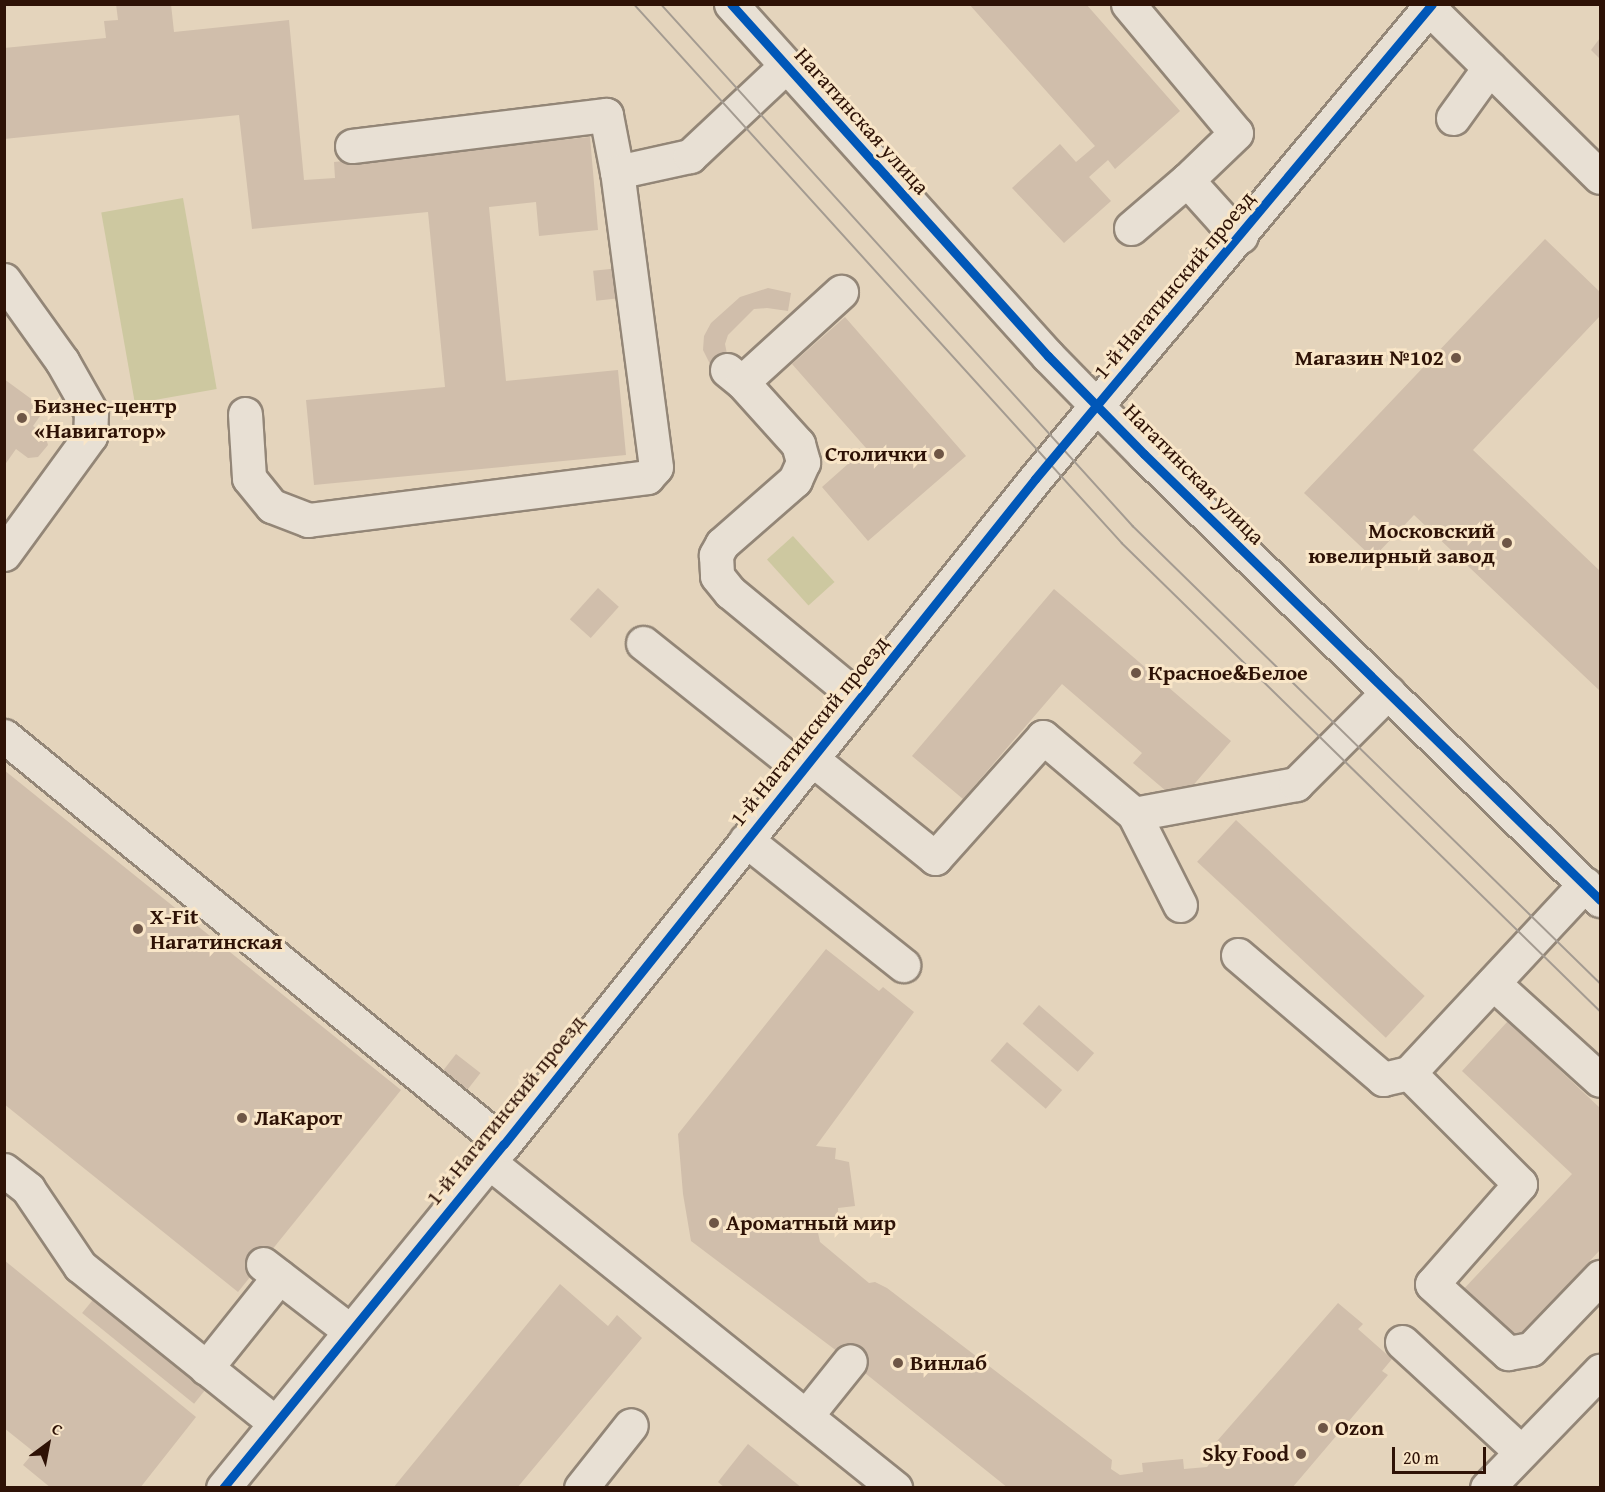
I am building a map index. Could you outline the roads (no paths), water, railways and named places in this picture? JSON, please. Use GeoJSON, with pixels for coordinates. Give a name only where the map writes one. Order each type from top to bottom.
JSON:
{"type":"FeatureCollection","features":[{"type":"Feature","properties":{"kind":"street","name":"Нагатинская улица"},"geometry":{"type":"LineString","coordinates":[[730,4],[1048,356],[1593,892]]}},
{"type":"Feature","properties":{"kind":"street"},"geometry":{"type":"LineString","coordinates":[[1128,4],[1236,133],[1187,180],[1131,228]]}},
{"type":"Feature","properties":{"kind":"street"},"geometry":{"type":"LineString","coordinates":[[1430,7],[1600,177]]}},
{"type":"Feature","properties":{"kind":"street","name":"1-й Нагатинский проезд"},"geometry":{"type":"LineString","coordinates":[[223,1488],[496,1153],[1096,405],[1241,236],[1430,7]]}},
{"type":"Feature","properties":{"kind":"street"},"geometry":{"type":"LineString","coordinates":[[616,172],[690,156],[786,66]]}},
{"type":"Feature","properties":{"kind":"street"},"geometry":{"type":"LineString","coordinates":[[1453,118],[1489,68]]}},
{"type":"Feature","properties":{"kind":"street"},"geometry":{"type":"LineString","coordinates":[[245,414],[249,478],[272,507],[308,520],[647,477],[656,467],[616,172],[606,115],[352,146]]}},
{"type":"Feature","properties":{"kind":"street"},"geometry":{"type":"LineString","coordinates":[[1187,180],[1241,236]]}},
{"type":"Feature","properties":{"kind":"street"},"geometry":{"type":"LineString","coordinates":[[4,280],[62,361],[91,412],[90,436],[4,554]]}},
{"type":"Feature","properties":{"kind":"street"},"geometry":{"type":"LineString","coordinates":[[841,292],[734,376],[798,444],[803,462],[795,480],[722,544],[716,555],[717,576],[730,592],[860,699]]}},
{"type":"Feature","properties":{"kind":"street"},"geometry":{"type":"LineString","coordinates":[[643,643],[935,858],[1043,737],[1134,813],[1180,905]]}},
{"type":"Feature","properties":{"kind":"street"},"geometry":{"type":"LineString","coordinates":[[1134,813],[1296,784],[1388,692]]}},
{"type":"Feature","properties":{"kind":"street"},"geometry":{"type":"LineString","coordinates":[[4,736],[806,1416],[895,1488]]}},
{"type":"Feature","properties":{"kind":"street"},"geometry":{"type":"LineString","coordinates":[[747,840],[903,965]]}},
{"type":"Feature","properties":{"kind":"street"},"geometry":{"type":"LineString","coordinates":[[1238,955],[1383,1079],[1409,1073],[1493,983],[1593,892]]}},
{"type":"Feature","properties":{"kind":"street"},"geometry":{"type":"LineString","coordinates":[[1493,983],[1600,1080]]}},
{"type":"Feature","properties":{"kind":"street"},"geometry":{"type":"LineString","coordinates":[[1409,1073],[1520,1184],[1432,1284],[1508,1353],[1531,1349],[1600,1277]]}},
{"type":"Feature","properties":{"kind":"street"},"geometry":{"type":"LineString","coordinates":[[4,1170],[28,1189],[81,1266],[275,1424]]}},
{"type":"Feature","properties":{"kind":"street"},"geometry":{"type":"LineString","coordinates":[[206,1368],[271,1269],[350,1331]]}},
{"type":"Feature","properties":{"kind":"street"},"geometry":{"type":"LineString","coordinates":[[1402,1342],[1521,1452]]}},
{"type":"Feature","properties":{"kind":"street"},"geometry":{"type":"LineString","coordinates":[[806,1416],[850,1361]]}},
{"type":"Feature","properties":{"kind":"street"},"geometry":{"type":"LineString","coordinates":[[1487,1488],[1600,1371]]}},
{"type":"Feature","properties":{"kind":"street"},"geometry":{"type":"LineString","coordinates":[[581,1488],[631,1425]]}},
{"type":"Feature","properties":{"kind":"tram line"},"geometry":{"type":"LineString","coordinates":[[634,4],[1122,543],[1600,1011]]}},
{"type":"Feature","properties":{"kind":"tram line"},"geometry":{"type":"LineString","coordinates":[[661,4],[1133,526],[1600,983]]}},
{"type":"Feature","properties":{"kind":"place","name":"Магазин №102"},"geometry":{"type":"Point","coordinates":[1456,358]}},
{"type":"Feature","properties":{"kind":"place","name":"Бизнес-центр «Навигатор»"},"geometry":{"type":"Point","coordinates":[22,418]}},
{"type":"Feature","properties":{"kind":"place","name":"Столички"},"geometry":{"type":"Point","coordinates":[939,454]}},
{"type":"Feature","properties":{"kind":"place","name":"Московский ювелирный завод"},"geometry":{"type":"Point","coordinates":[1507,543]}},
{"type":"Feature","properties":{"kind":"place","name":"Красное&Белое"},"geometry":{"type":"Point","coordinates":[1136,673]}},
{"type":"Feature","properties":{"kind":"place","name":"X-Fit Нагатинская"},"geometry":{"type":"Point","coordinates":[138,929]}},
{"type":"Feature","properties":{"kind":"place","name":"ЛаКарот"},"geometry":{"type":"Point","coordinates":[242,1118]}},
{"type":"Feature","properties":{"kind":"place","name":"Ароматный мир"},"geometry":{"type":"Point","coordinates":[714,1223]}},
{"type":"Feature","properties":{"kind":"place","name":"Винлаб"},"geometry":{"type":"Point","coordinates":[898,1363]}},
{"type":"Feature","properties":{"kind":"place","name":"Ozon"},"geometry":{"type":"Point","coordinates":[1323,1428]}},
{"type":"Feature","properties":{"kind":"place","name":"Sky Food"},"geometry":{"type":"Point","coordinates":[1301,1454]}}]}
